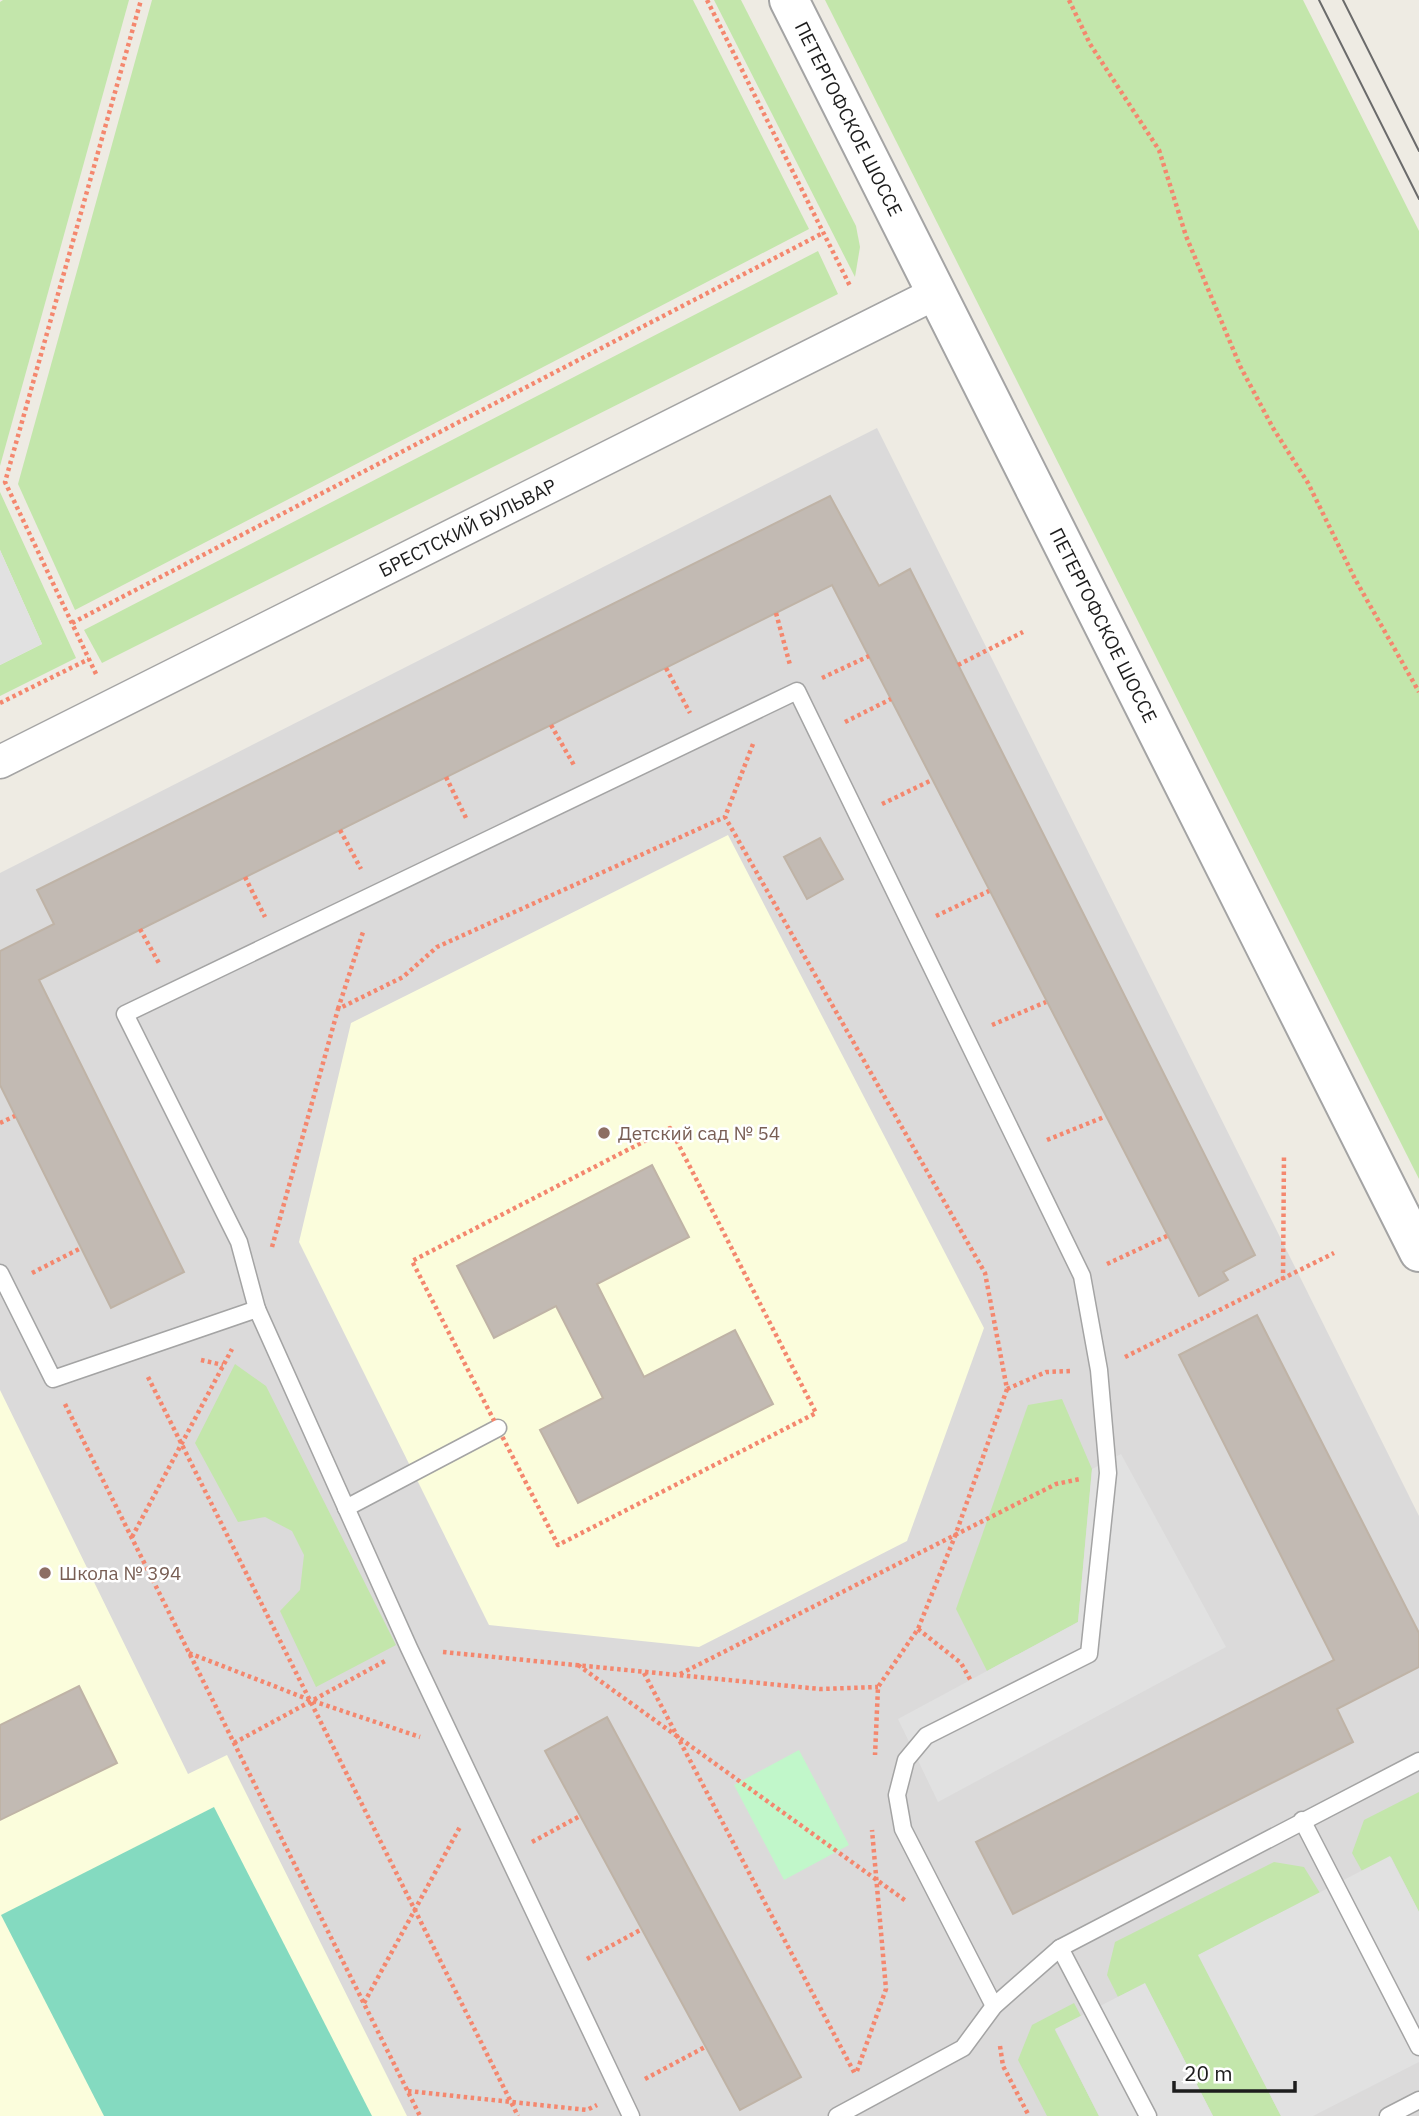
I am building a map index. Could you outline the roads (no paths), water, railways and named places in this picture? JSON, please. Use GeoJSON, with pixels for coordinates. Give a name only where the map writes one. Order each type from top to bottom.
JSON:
{"type":"FeatureCollection","features":[{"type":"Feature","properties":{"kind":"street","name":"ПЕТЕРГОФСКОЕ ШОССЕ"},"geometry":{"type":"LineString","coordinates":[[789,0],[1419,1252]]}},
{"type":"Feature","properties":{"kind":"street","name":"БРЕСТСКИЙ БУЛЬВАР"},"geometry":{"type":"LineString","coordinates":[[0,762],[936,293]]}},
{"type":"Feature","properties":{"kind":"lane"},"geometry":{"type":"LineString","coordinates":[[631,2116],[409,1648],[346,1508],[257,1309],[239,1242],[125,1014],[797,691],[1082,1276],[1099,1370],[1108,1473],[1089,1654],[926,1736],[906,1760],[897,1795],[903,1829],[955,1936],[994,2006]]}},
{"type":"Feature","properties":{"kind":"lane"},"geometry":{"type":"LineString","coordinates":[[3,1280],[53,1379],[257,1309]]}},
{"type":"Feature","properties":{"kind":"lane"},"geometry":{"type":"LineString","coordinates":[[346,1508],[498,1428]]}},
{"type":"Feature","properties":{"kind":"lane"},"geometry":{"type":"LineString","coordinates":[[837,2116],[963,2048],[994,2006],[1060,1948],[1419,1761]]}},
{"type":"Feature","properties":{"kind":"lane"},"geometry":{"type":"LineString","coordinates":[[1303,1820],[1419,2047]]}},
{"type":"Feature","properties":{"kind":"lane"},"geometry":{"type":"LineString","coordinates":[[1060,1948],[1148,2116]]}},
{"type":"Feature","properties":{"kind":"lane"},"geometry":{"type":"LineString","coordinates":[[1388,2116],[1419,2100]]}},
{"type":"Feature","properties":{"kind":"tram line"},"geometry":{"type":"LineString","coordinates":[[1319,0],[1419,199]]}},
{"type":"Feature","properties":{"kind":"tram line"},"geometry":{"type":"LineString","coordinates":[[1343,0],[1419,151]]}},
{"type":"Feature","properties":{"kind":"place","name":"Детский сад № 54"},"geometry":{"type":"Point","coordinates":[604,1133]}},
{"type":"Feature","properties":{"kind":"place","name":"Школа № 394"},"geometry":{"type":"Point","coordinates":[45,1573]}}]}
